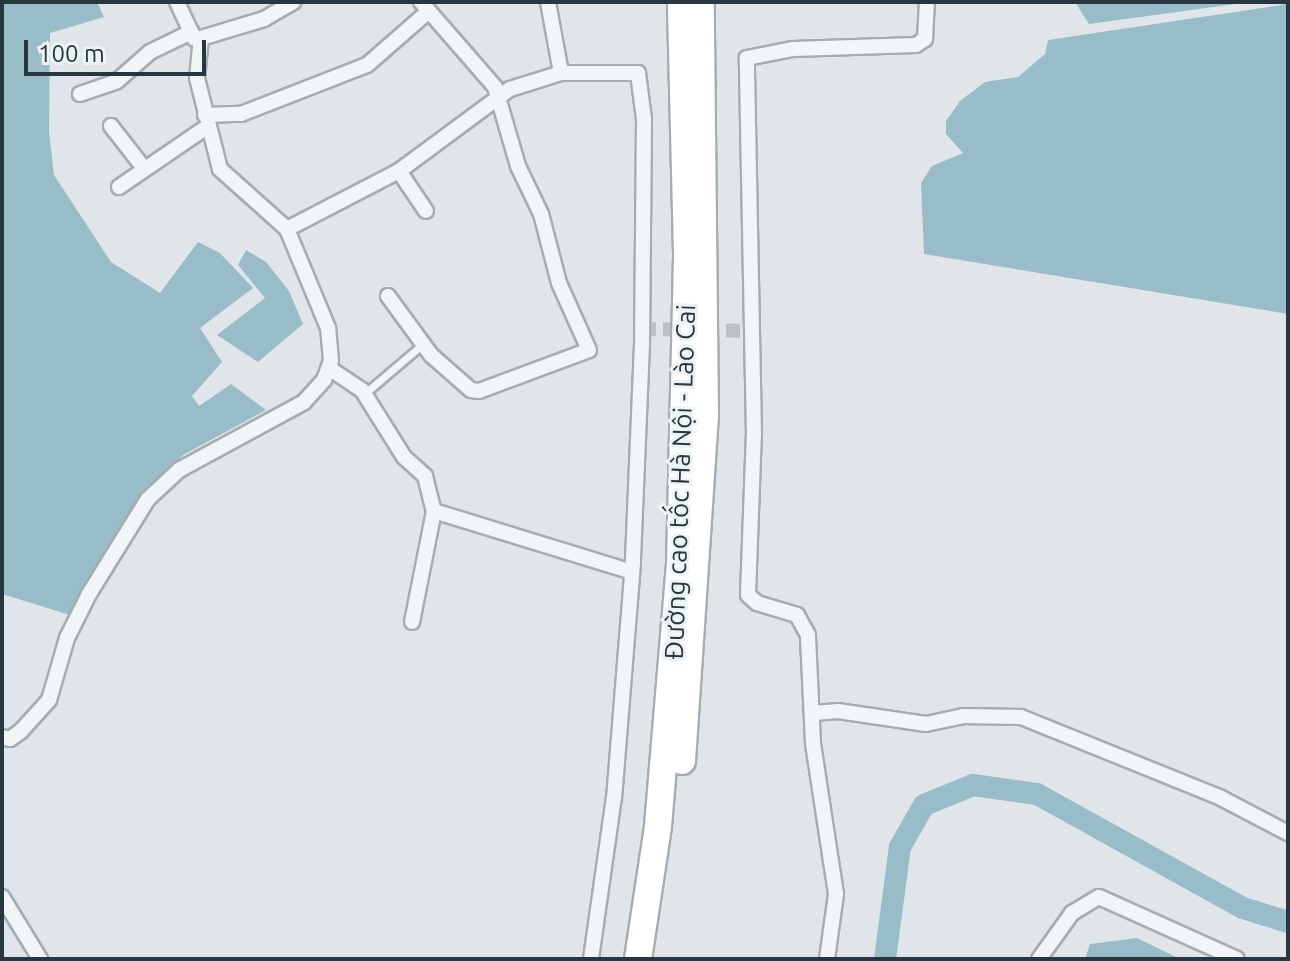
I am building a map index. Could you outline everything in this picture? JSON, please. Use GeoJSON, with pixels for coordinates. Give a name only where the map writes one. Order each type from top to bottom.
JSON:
{"type":"FeatureCollection","features":[{"type":"Feature","properties":{"kind":"highway","name":"Đường cao tốc Hà Nội - Lào Cai"},"geometry":{"type":"LineString","coordinates":[[638,959],[658,826],[680,566],[687,282],[681,2]]}},
{"type":"Feature","properties":{"kind":"highway","name":"Đường cao tốc Hà Nội - Lào Cai"},"geometry":{"type":"LineString","coordinates":[[656,959],[679,798],[699,566],[705,415],[701,2]]}},
{"type":"Feature","properties":{"kind":"street"},"geometry":{"type":"LineString","coordinates":[[2,737],[10,739],[21,731],[49,700],[78,616],[148,499],[211,449],[304,402],[329,368],[328,328],[287,229],[231,184],[220,169],[197,78],[194,39],[177,2]]}},
{"type":"Feature","properties":{"kind":"street"},"geometry":{"type":"LineString","coordinates":[[80,94],[117,81],[150,52],[264,19],[293,2]]}},
{"type":"Feature","properties":{"kind":"street"},"geometry":{"type":"LineString","coordinates":[[548,2],[561,73]]}},
{"type":"Feature","properties":{"kind":"street"},"geometry":{"type":"LineString","coordinates":[[827,959],[836,894],[813,743],[814,713],[804,623],[748,595],[754,435],[747,58],[793,49],[916,45],[925,39],[927,2]]}},
{"type":"Feature","properties":{"kind":"street"},"geometry":{"type":"LineString","coordinates":[[119,187],[207,120],[241,114],[367,65],[425,7],[495,87],[518,166],[541,214],[559,283],[589,350],[479,391],[471,390],[423,344],[388,296]]}},
{"type":"Feature","properties":{"kind":"street"},"geometry":{"type":"LineString","coordinates":[[287,229],[399,171],[498,98],[561,73],[633,70],[642,84],[642,344],[632,572],[614,797],[591,959]]}},
{"type":"Feature","properties":{"kind":"street"},"geometry":{"type":"LineString","coordinates":[[111,126],[143,167]]}},
{"type":"Feature","properties":{"kind":"street"},"geometry":{"type":"LineString","coordinates":[[399,171],[426,211]]}},
{"type":"Feature","properties":{"kind":"street"},"geometry":{"type":"LineString","coordinates":[[329,368],[364,394],[404,457],[425,476],[434,511],[412,622]]}},
{"type":"Feature","properties":{"kind":"street"},"geometry":{"type":"LineString","coordinates":[[434,511],[632,572]]}},
{"type":"Feature","properties":{"kind":"street"},"geometry":{"type":"LineString","coordinates":[[814,713],[838,711],[926,724],[963,716],[1021,717],[1221,798],[1288,833]]}},
{"type":"Feature","properties":{"kind":"street"},"geometry":{"type":"LineString","coordinates":[[2,897],[40,959]]}},
{"type":"Feature","properties":{"kind":"street"},"geometry":{"type":"LineString","coordinates":[[1039,959],[1072,913],[1099,897],[1237,959]]}},
{"type":"Feature","properties":{"kind":"lane"},"geometry":{"type":"LineString","coordinates":[[364,394],[423,344]]}},
{"type":"Feature","properties":{"kind":"water"},"geometry":{"type":"Polygon","coordinates":[[[2,2],[97,2],[104,17],[50,33],[49,132],[54,175],[111,262],[160,293],[198,242],[220,253],[253,288],[200,328],[222,362],[192,396],[199,406],[231,384],[266,410],[183,455],[136,505],[70,615],[2,594],[2,2]]]}},
{"type":"Feature","properties":{"kind":"water"},"geometry":{"type":"Polygon","coordinates":[[[1075,2],[1250,2],[1089,24],[1075,2]]]}},
{"type":"Feature","properties":{"kind":"water"},"geometry":{"type":"Polygon","coordinates":[[[1288,4],[1288,314],[924,254],[921,183],[932,166],[963,153],[946,134],[946,121],[960,101],[985,82],[1018,77],[1045,54],[1048,40],[1288,4]]]}},
{"type":"Feature","properties":{"kind":"water"},"geometry":{"type":"Polygon","coordinates":[[[246,250],[266,262],[289,291],[303,324],[258,362],[217,335],[265,298],[238,265],[246,250]]]}},
{"type":"Feature","properties":{"kind":"water"},"geometry":{"type":"Polygon","coordinates":[[[1137,938],[1180,959],[1085,959],[1090,944],[1137,938]]]}},
{"type":"Feature","properties":{"kind":"waterway"},"geometry":{"type":"LineString","coordinates":[[885,959],[900,847],[924,805],[973,785],[1037,794],[1243,908],[1288,922]]}},
{"type":"Feature","properties":{"kind":"tunnel"},"geometry":{"type":"LineString","coordinates":[[642,329],[753,331]]}}]}
